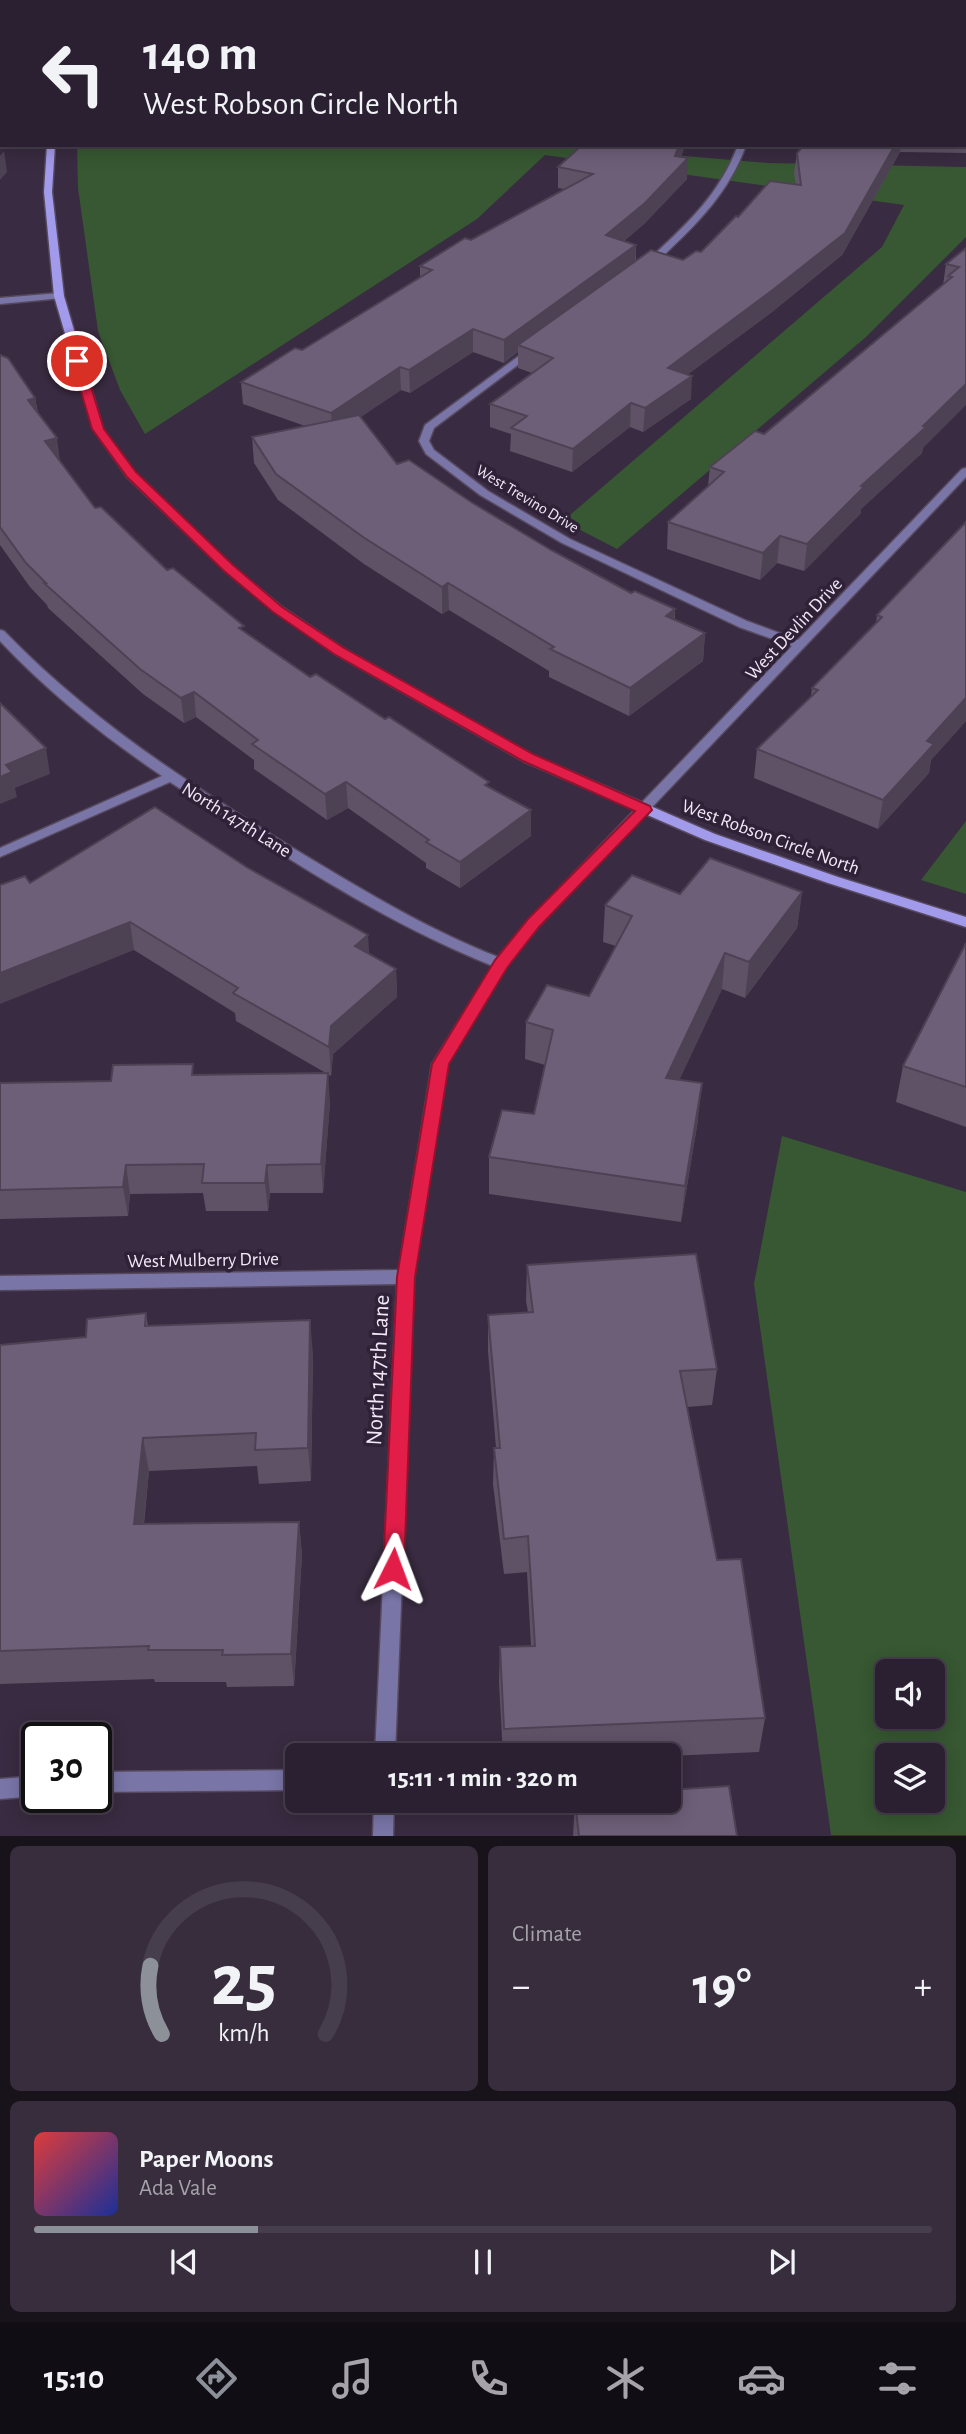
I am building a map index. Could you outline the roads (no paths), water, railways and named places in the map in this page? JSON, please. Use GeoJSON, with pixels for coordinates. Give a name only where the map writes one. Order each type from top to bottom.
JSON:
{"type":"FeatureCollection","features":[{"type":"Feature","properties":{"kind":"street","name":"West Robson Circle North"},"geometry":{"type":"LineString","coordinates":[[51,147],[48,192],[59,296],[98,429],[131,475],[228,568],[278,609],[339,651],[528,758],[645,810],[782,863],[966,922]]}},
{"type":"Feature","properties":{"kind":"street"},"geometry":{"type":"LineString","coordinates":[[638,273],[706,211],[736,165],[741,147]]}},
{"type":"Feature","properties":{"kind":"street"},"geometry":{"type":"LineString","coordinates":[[0,301],[59,296]]}},
{"type":"Feature","properties":{"kind":"street","name":"West Trevino Drive"},"geometry":{"type":"LineString","coordinates":[[548,338],[435,421],[424,434],[426,447],[484,493],[566,541],[743,624],[801,645]]}},
{"type":"Feature","properties":{"kind":"street","name":"West Devlin Drive"},"geometry":{"type":"LineString","coordinates":[[645,810],[966,471]]}},
{"type":"Feature","properties":{"kind":"street","name":"North 147th Lane"},"geometry":{"type":"LineString","coordinates":[[0,634],[54,688],[169,778],[362,896],[442,939],[501,964]]}},
{"type":"Feature","properties":{"kind":"street"},"geometry":{"type":"LineString","coordinates":[[0,853],[169,778]]}},
{"type":"Feature","properties":{"kind":"street","name":"North 147th Lane"},"geometry":{"type":"LineString","coordinates":[[386,1743],[406,1277],[440,1064],[501,964],[534,923],[645,810]]}},
{"type":"Feature","properties":{"kind":"street","name":"West Mulberry Drive"},"geometry":{"type":"LineString","coordinates":[[0,1283],[406,1277]]}},
{"type":"Feature","properties":{"kind":"street"},"geometry":{"type":"LineString","coordinates":[[112,1782],[285,1780]]}},
{"type":"Feature","properties":{"kind":"street"},"geometry":{"type":"LineString","coordinates":[[0,1789],[21,1787]]}},
{"type":"Feature","properties":{"kind":"street"},"geometry":{"type":"LineString","coordinates":[[383,1836],[384,1813]]}}]}
